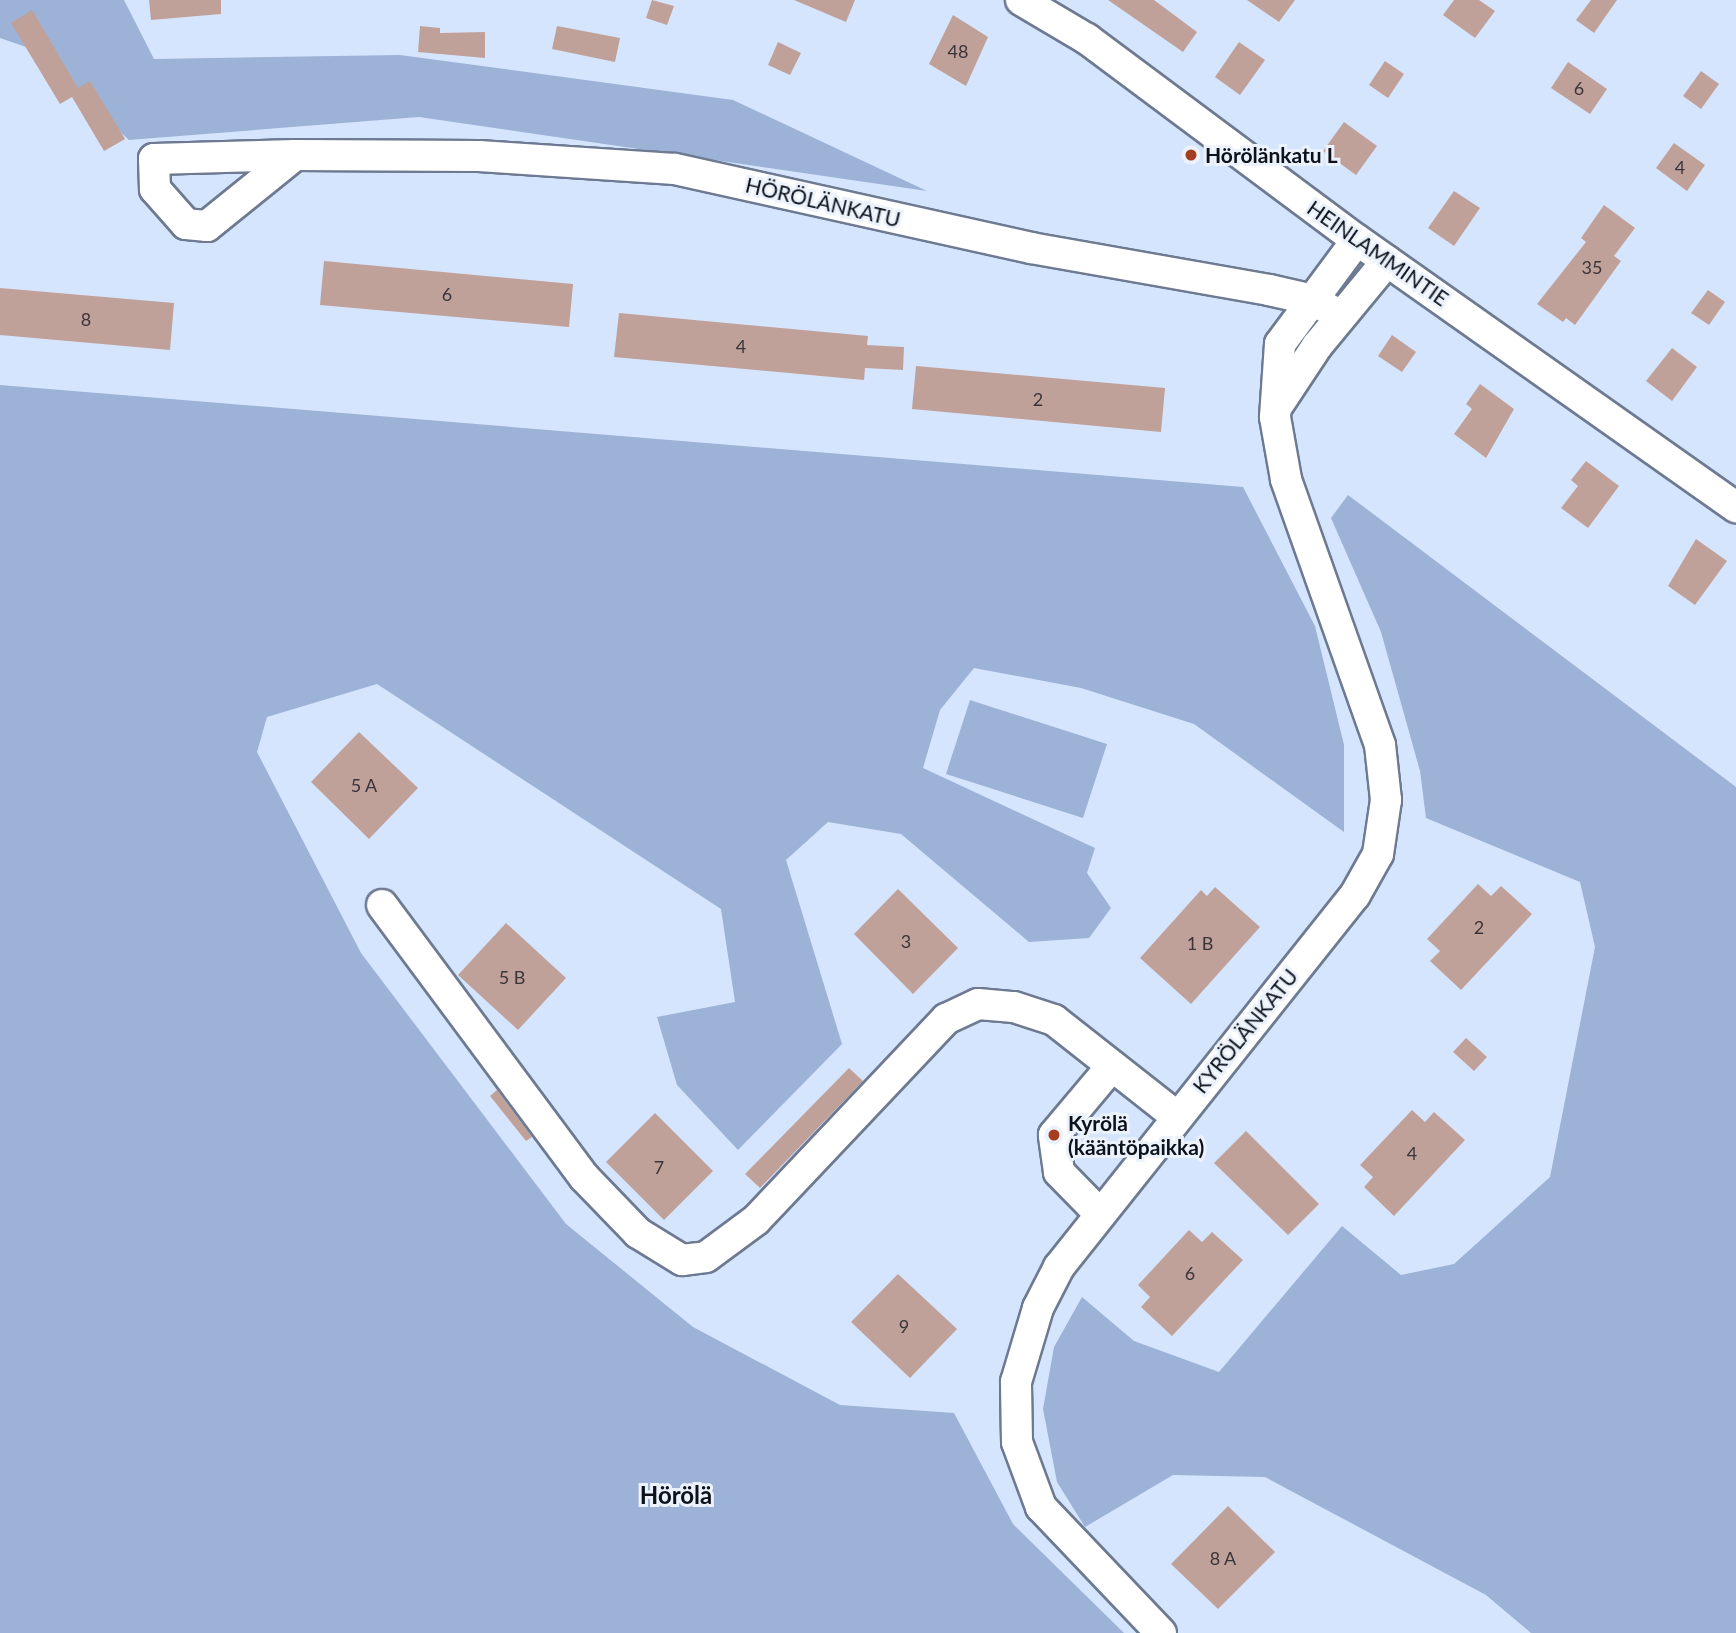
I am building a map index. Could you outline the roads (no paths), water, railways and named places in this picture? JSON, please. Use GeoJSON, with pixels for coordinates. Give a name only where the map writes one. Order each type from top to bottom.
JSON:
{"type":"FeatureCollection","features":[{"type":"Feature","properties":{"kind":"street","name":"HEINLAMMINTIE"},"geometry":{"type":"LineString","coordinates":[[1021,0],[1087,39],[1357,240],[1736,507]]}},
{"type":"Feature","properties":{"kind":"street","name":"HÖRÖLÄNKATU"},"geometry":{"type":"LineString","coordinates":[[295,155],[479,156],[675,169],[1031,248],[1313,300],[1341,316]]}},
{"type":"Feature","properties":{"kind":"street","name":"KYRÖLÄNKATU"},"geometry":{"type":"LineString","coordinates":[[1161,1633],[1041,1507],[1017,1442],[1016,1382],[1035,1317],[1059,1267],[1098,1212],[1354,895],[1378,854],[1384,825],[1386,769],[1380,745],[1286,479],[1276,409],[1280,344],[1357,240]]}},
{"type":"Feature","properties":{"kind":"street"},"geometry":{"type":"LineString","coordinates":[[1276,409],[1341,316],[1387,261]]}},
{"type":"Feature","properties":{"kind":"street"},"geometry":{"type":"LineString","coordinates":[[382,905],[584,1177],[638,1233],[682,1260],[706,1257],[756,1220],[946,1019],[978,1004],[1014,1007],[1054,1020],[1176,1116]]}},
{"type":"Feature","properties":{"kind":"street"},"geometry":{"type":"LineString","coordinates":[[1098,1212],[1059,1172],[1054,1135],[1112,1066]]}},
{"type":"Feature","properties":{"kind":"place","name":"Hörölänkatu L"},"geometry":{"type":"Point","coordinates":[1191,155]}},
{"type":"Feature","properties":{"kind":"place","name":"Kyrölä (kääntöpaikka)"},"geometry":{"type":"Point","coordinates":[1054,1135]}},
{"type":"Feature","properties":{"kind":"district","name":"Hörölä"},"geometry":{"type":"Point","coordinates":[676,1495]}}]}
